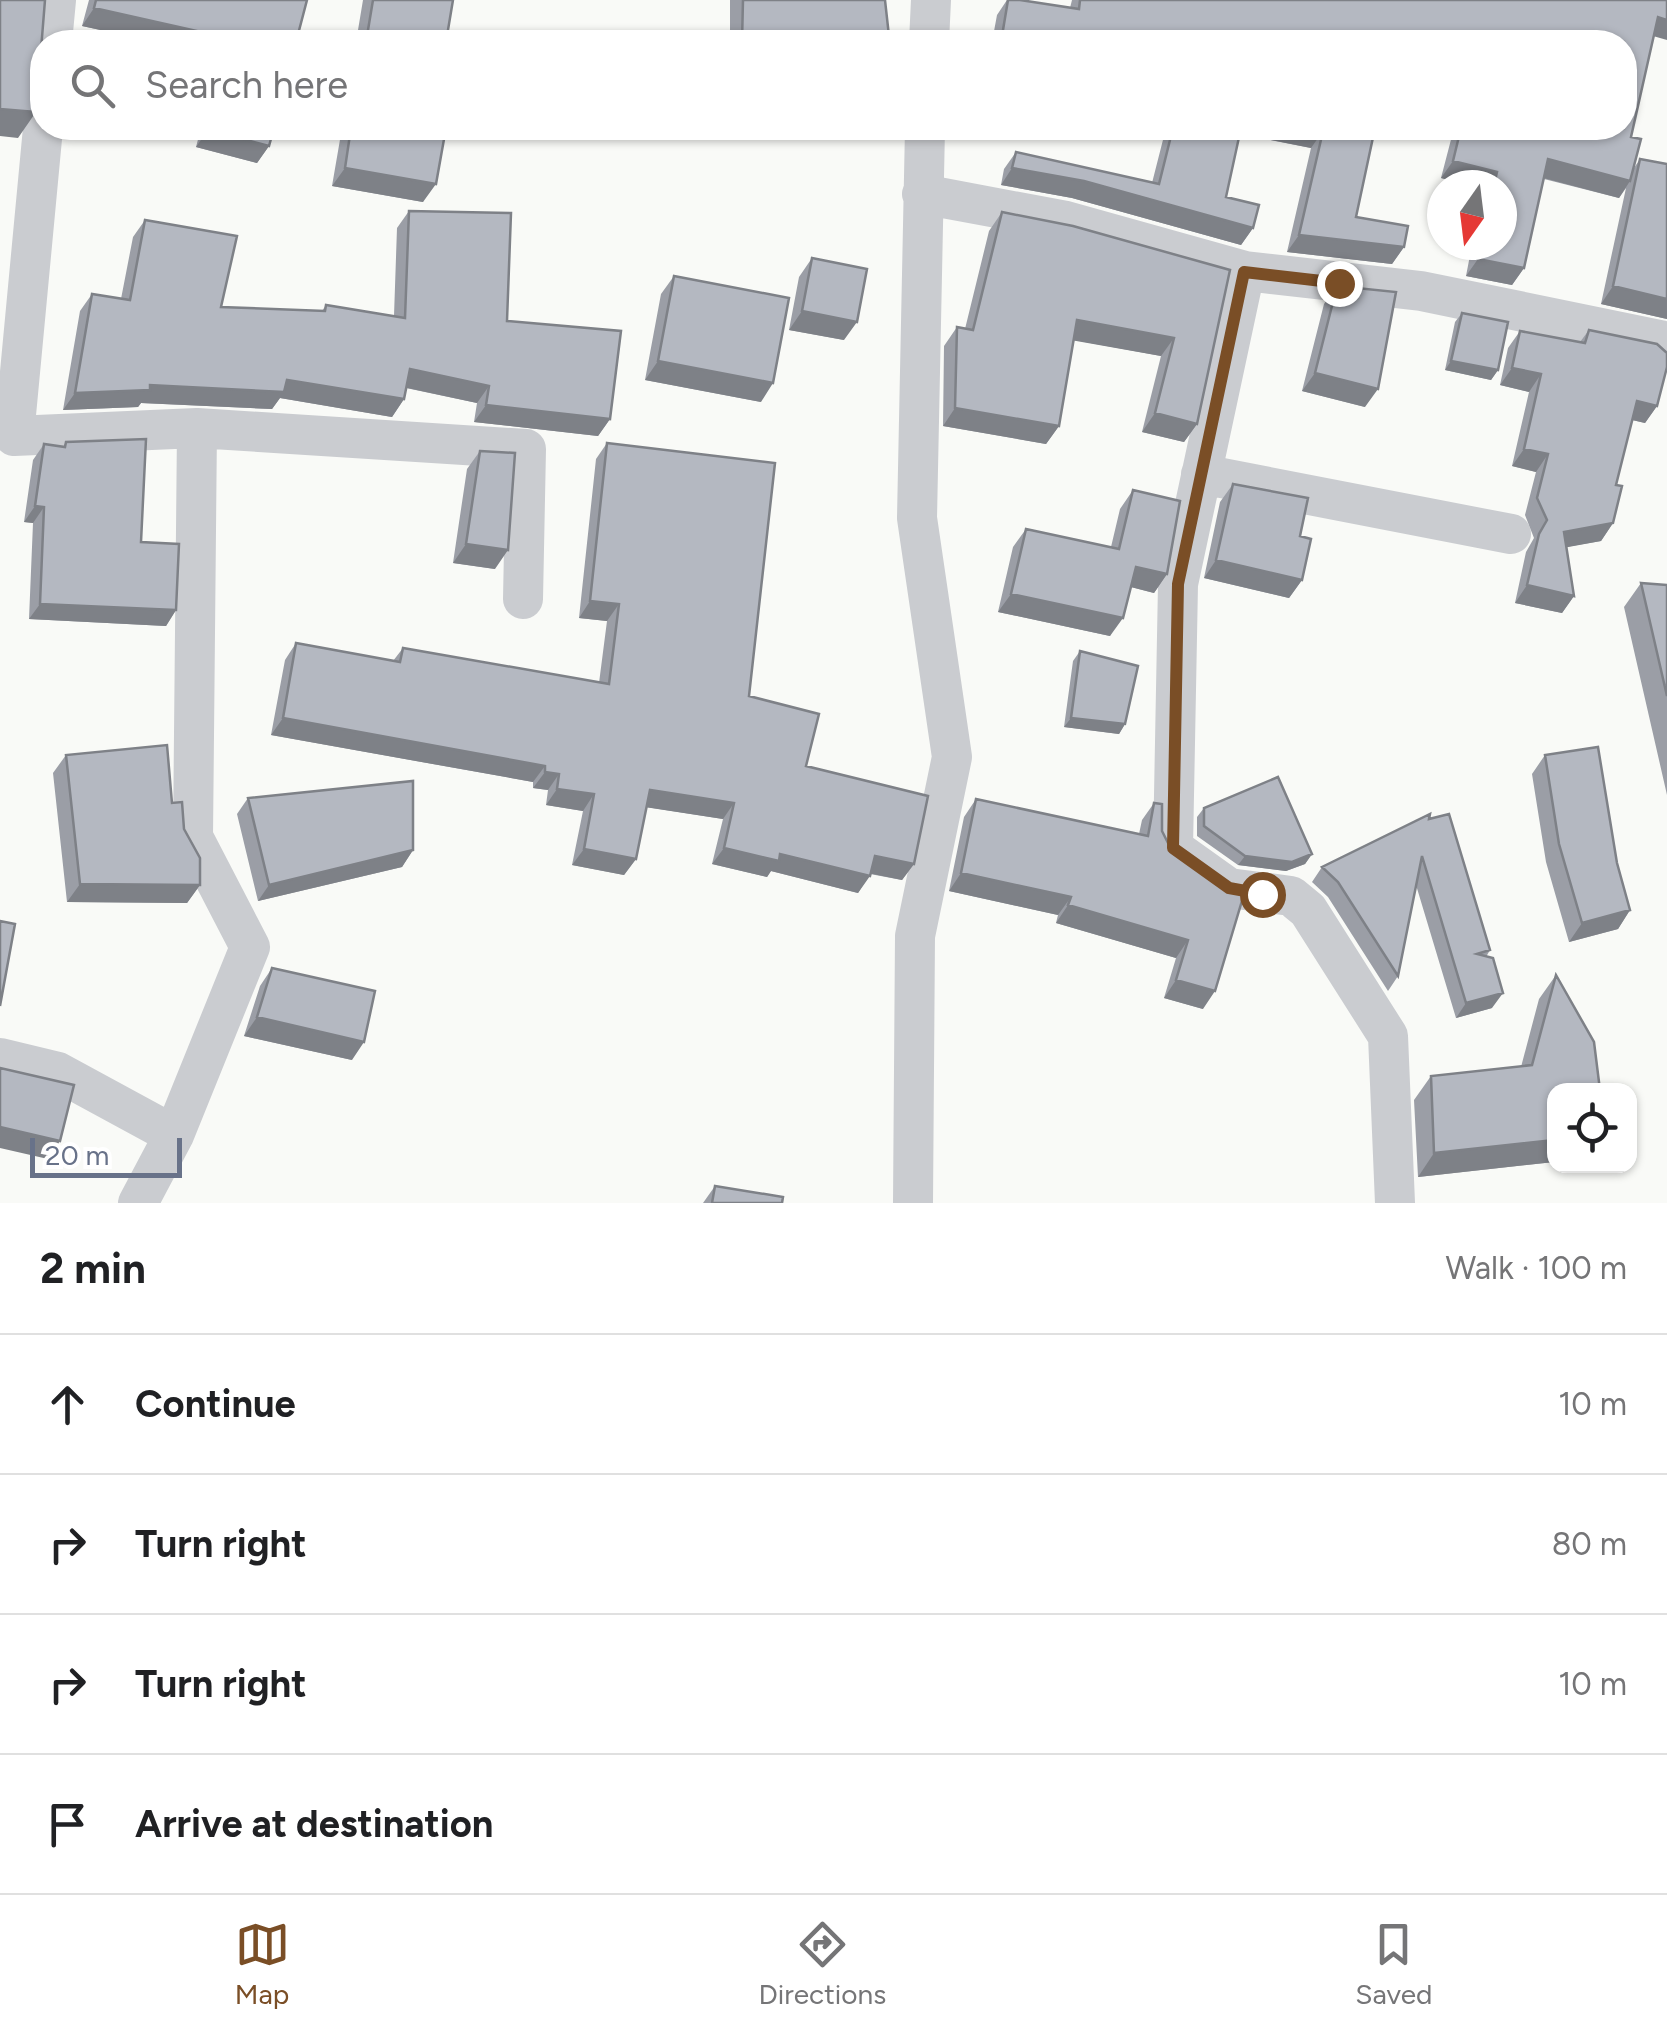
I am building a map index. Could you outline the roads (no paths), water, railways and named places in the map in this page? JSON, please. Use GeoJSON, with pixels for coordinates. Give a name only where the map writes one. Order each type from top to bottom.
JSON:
{"type":"FeatureCollection","features":[{"type":"Feature","properties":{"kind":"street"},"geometry":{"type":"LineString","coordinates":[[53,30],[56,0]]}},
{"type":"Feature","properties":{"kind":"street"},"geometry":{"type":"LineString","coordinates":[[930,30],[932,0]]}},
{"type":"Feature","properties":{"kind":"street"},"geometry":{"type":"LineString","coordinates":[[43,140],[14,436],[197,428],[526,449],[523,599]]}},
{"type":"Feature","properties":{"kind":"street"},"geometry":{"type":"LineString","coordinates":[[913,1203],[914,936],[952,756],[917,518],[924,140]]}},
{"type":"Feature","properties":{"kind":"street"},"geometry":{"type":"LineString","coordinates":[[922,194],[1066,221],[1244,272],[1422,291],[1660,340],[1667,352]]}},
{"type":"Feature","properties":{"kind":"street"},"geometry":{"type":"LineString","coordinates":[[1244,272],[1178,584],[1173,848],[1229,888],[1292,896],[1308,910],[1388,1036],[1394,1203]]}},
{"type":"Feature","properties":{"kind":"street"},"geometry":{"type":"LineString","coordinates":[[138,1203],[174,1134],[250,947],[193,837],[197,428]]}},
{"type":"Feature","properties":{"kind":"street"},"geometry":{"type":"LineString","coordinates":[[1201,474],[1511,534]]}},
{"type":"Feature","properties":{"kind":"street"},"geometry":{"type":"LineString","coordinates":[[0,1058],[58,1072],[174,1134]]}}]}
